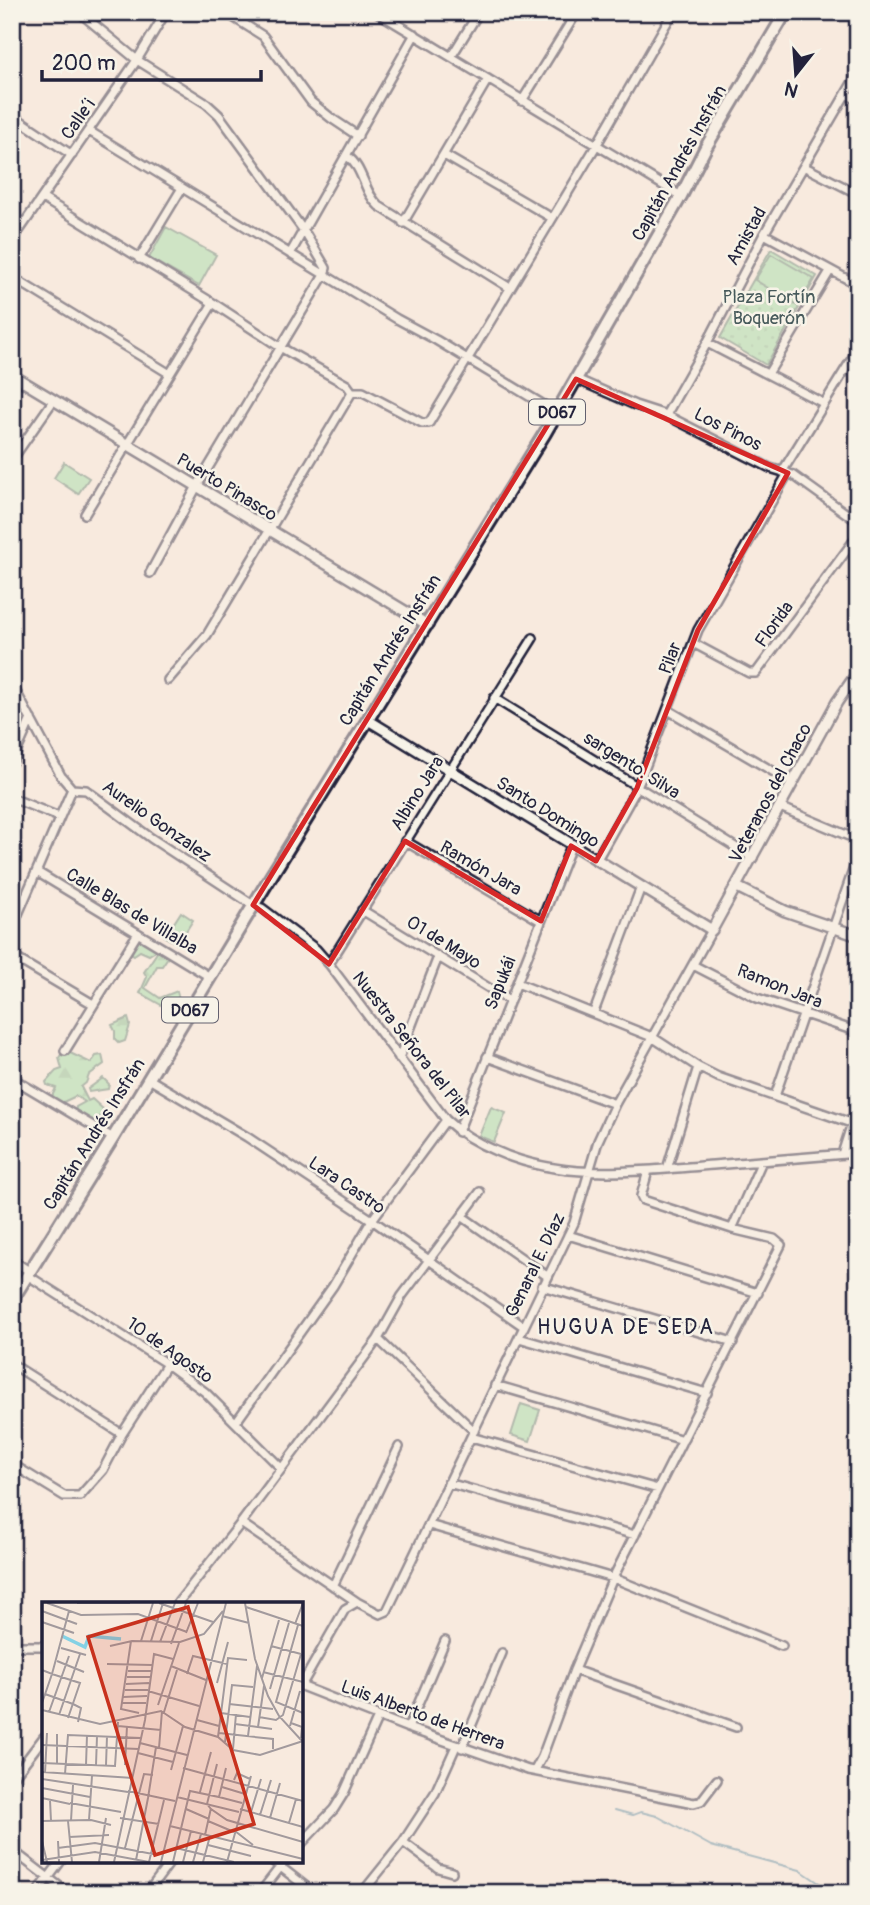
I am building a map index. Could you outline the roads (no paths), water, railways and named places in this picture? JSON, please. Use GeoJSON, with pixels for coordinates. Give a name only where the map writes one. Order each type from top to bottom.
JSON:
{"type":"FeatureCollection","features":[{"type":"Feature","properties":{"kind":"main road","name":"Capitán Andrés Insfrán"},"geometry":{"type":"LineString","coordinates":[[12,1300],[557,413],[681,196],[706,147],[786,12]]}},
{"type":"Feature","properties":{"kind":"street"},"geometry":{"type":"LineString","coordinates":[[79,12],[137,61],[207,104],[219,115],[304,230],[325,265],[324,275],[196,488],[150,573]]}},
{"type":"Feature","properties":{"kind":"street","name":"Calle´i"},"geometry":{"type":"LineString","coordinates":[[12,241],[137,61],[166,12]]}},
{"type":"Feature","properties":{"kind":"street"},"geometry":{"type":"LineString","coordinates":[[225,12],[263,36],[311,102],[358,136]]}},
{"type":"Feature","properties":{"kind":"street"},"geometry":{"type":"LineString","coordinates":[[452,57],[479,12]]}},
{"type":"Feature","properties":{"kind":"street"},"geometry":{"type":"LineString","coordinates":[[522,101],[577,12]]}},
{"type":"Feature","properties":{"kind":"street"},"geometry":{"type":"LineString","coordinates":[[42,198],[280,347],[347,385],[352,391],[363,392],[427,424],[596,146],[673,12]]}},
{"type":"Feature","properties":{"kind":"street"},"geometry":{"type":"LineString","coordinates":[[380,13],[681,196]]}},
{"type":"Feature","properties":{"kind":"street"},"geometry":{"type":"LineString","coordinates":[[290,254],[415,34]]}},
{"type":"Feature","properties":{"kind":"street","name":"Amistad"},"geometry":{"type":"LineString","coordinates":[[666,415],[764,234],[858,73]]}},
{"type":"Feature","properties":{"kind":"street"},"geometry":{"type":"LineString","coordinates":[[403,223],[488,79]]}},
{"type":"Feature","properties":{"kind":"street"},"geometry":{"type":"LineString","coordinates":[[846,94],[858,100]]}},
{"type":"Feature","properties":{"kind":"street"},"geometry":{"type":"LineString","coordinates":[[12,115],[72,155]]}},
{"type":"Feature","properties":{"kind":"street"},"geometry":{"type":"LineString","coordinates":[[89,131],[557,413]]}},
{"type":"Feature","properties":{"kind":"street"},"geometry":{"type":"LineString","coordinates":[[444,155],[552,218]]}},
{"type":"Feature","properties":{"kind":"street"},"geometry":{"type":"LineString","coordinates":[[347,156],[354,160],[373,201],[403,223],[510,288]]}},
{"type":"Feature","properties":{"kind":"street"},"geometry":{"type":"LineString","coordinates":[[805,167],[858,194]]}},
{"type":"Feature","properties":{"kind":"street"},"geometry":{"type":"LineString","coordinates":[[139,259],[183,188]]}},
{"type":"Feature","properties":{"kind":"street"},"geometry":{"type":"LineString","coordinates":[[764,234],[858,285]]}},
{"type":"Feature","properties":{"kind":"street"},"geometry":{"type":"LineString","coordinates":[[768,374],[830,271]]}},
{"type":"Feature","properties":{"kind":"street"},"geometry":{"type":"LineString","coordinates":[[12,277],[170,374]]}},
{"type":"Feature","properties":{"kind":"street"},"geometry":{"type":"LineString","coordinates":[[85,514],[213,303]]}},
{"type":"Feature","properties":{"kind":"street"},"geometry":{"type":"LineString","coordinates":[[707,343],[823,403]]}},
{"type":"Feature","properties":{"kind":"street","name":"Pilar"},"geometry":{"type":"LineString","coordinates":[[596,861],[637,788],[692,643],[823,403],[858,349]]}},
{"type":"Feature","properties":{"kind":"street","name":"Puerto Pinasco"},"geometry":{"type":"LineString","coordinates":[[12,375],[428,625]]}},
{"type":"Feature","properties":{"kind":"street","name":"Los Pinos"},"geometry":{"type":"LineString","coordinates":[[576,379],[635,405],[666,415],[785,472],[858,522]]}},
{"type":"Feature","properties":{"kind":"street"},"geometry":{"type":"LineString","coordinates":[[168,680],[207,635],[352,391]]}},
{"type":"Feature","properties":{"kind":"street"},"geometry":{"type":"LineString","coordinates":[[12,454],[16,454],[53,401]]}},
{"type":"Feature","properties":{"kind":"street","name":"Florida"},"geometry":{"type":"LineString","coordinates":[[692,643],[749,673],[756,673],[858,535]]}},
{"type":"Feature","properties":{"kind":"street","name":"Albino Jara"},"geometry":{"type":"LineString","coordinates":[[329,964],[533,638]]}},
{"type":"Feature","properties":{"kind":"street","name":"Veteranos del Chaco"},"geometry":{"type":"LineString","coordinates":[[712,930],[837,702],[858,672]]}},
{"type":"Feature","properties":{"kind":"street"},"geometry":{"type":"LineString","coordinates":[[12,684],[61,776],[72,789],[12,928]]}},
{"type":"Feature","properties":{"kind":"street","name":"sargento. Silva"},"geometry":{"type":"LineString","coordinates":[[494,698],[753,858]]}},
{"type":"Feature","properties":{"kind":"street"},"geometry":{"type":"LineString","coordinates":[[668,710],[793,783]]}},
{"type":"Feature","properties":{"kind":"street"},"geometry":{"type":"LineString","coordinates":[[12,762],[31,719]]}},
{"type":"Feature","properties":{"kind":"street","name":"Santo Domingo"},"geometry":{"type":"LineString","coordinates":[[368,720],[712,930]]}},
{"type":"Feature","properties":{"kind":"street","name":"Aurelio Gonzalez"},"geometry":{"type":"LineString","coordinates":[[72,789],[86,790],[151,838],[253,905]]}},
{"type":"Feature","properties":{"kind":"street"},"geometry":{"type":"LineString","coordinates":[[12,798],[59,817]]}},
{"type":"Feature","properties":{"kind":"street"},"geometry":{"type":"LineString","coordinates":[[780,807],[858,840]]}},
{"type":"Feature","properties":{"kind":"street","name":"Ramón Jara"},"geometry":{"type":"LineString","coordinates":[[405,841],[541,921]]}},
{"type":"Feature","properties":{"kind":"street","name":"Sapukái"},"geometry":{"type":"LineString","coordinates":[[458,1132],[571,846]]}},
{"type":"Feature","properties":{"kind":"street"},"geometry":{"type":"LineString","coordinates":[[775,1096],[858,856]]}},
{"type":"Feature","properties":{"kind":"street","name":"Calle Blas de Villalba"},"geometry":{"type":"LineString","coordinates":[[37,872],[210,977]]}},
{"type":"Feature","properties":{"kind":"street"},"geometry":{"type":"LineString","coordinates":[[594,1012],[641,887]]}},
{"type":"Feature","properties":{"kind":"street"},"geometry":{"type":"LineString","coordinates":[[737,887],[785,911],[858,936]]}},
{"type":"Feature","properties":{"kind":"street","name":"Nuestra Señora del Pilar"},"geometry":{"type":"LineString","coordinates":[[253,905],[262,908],[316,949],[458,1132],[518,1160],[556,1170],[588,1173],[648,1171],[858,1153]]}},
{"type":"Feature","properties":{"kind":"street","name":"01 de Mayo"},"geometry":{"type":"LineString","coordinates":[[362,910],[510,1001]]}},
{"type":"Feature","properties":{"kind":"street","name":"Genaral E. Díaz"},"geometry":{"type":"LineString","coordinates":[[357,1602],[383,1614],[387,1611],[568,1235],[581,1204],[598,1141],[615,1104],[712,930]]}},
{"type":"Feature","properties":{"kind":"street"},"geometry":{"type":"LineString","coordinates":[[65,1051],[138,933]]}},
{"type":"Feature","properties":{"kind":"street"},"geometry":{"type":"LineString","coordinates":[[12,956],[93,1004]]}},
{"type":"Feature","properties":{"kind":"street"},"geometry":{"type":"LineString","coordinates":[[399,1058],[438,957]]}},
{"type":"Feature","properties":{"kind":"street","name":"Ramon Jara"},"geometry":{"type":"LineString","coordinates":[[693,965],[757,998],[858,1032]]}},
{"type":"Feature","properties":{"kind":"street"},"geometry":{"type":"LineString","coordinates":[[517,983],[652,1037],[718,1077],[851,1123]]}},
{"type":"Feature","properties":{"kind":"street"},"geometry":{"type":"LineString","coordinates":[[487,1057],[615,1104]]}},
{"type":"Feature","properties":{"kind":"street"},"geometry":{"type":"LineString","coordinates":[[667,1169],[698,1067]]}},
{"type":"Feature","properties":{"kind":"street"},"geometry":{"type":"LineString","coordinates":[[12,1078],[113,1138]]}},
{"type":"Feature","properties":{"kind":"street","name":"Lara Castro"},"geometry":{"type":"LineString","coordinates":[[149,1079],[247,1137],[372,1220],[523,1326]]}},
{"type":"Feature","properties":{"kind":"street"},"geometry":{"type":"LineString","coordinates":[[842,1154],[858,1104]]}},
{"type":"Feature","properties":{"kind":"street"},"geometry":{"type":"LineString","coordinates":[[236,1422],[333,1286],[372,1220],[446,1119]]}},
{"type":"Feature","properties":{"kind":"street"},"geometry":{"type":"LineString","coordinates":[[732,1229],[762,1161]]}},
{"type":"Feature","properties":{"kind":"street"},"geometry":{"type":"LineString","coordinates":[[535,1770],[613,1578],[781,1243],[643,1200],[641,1196],[648,1171]]}},
{"type":"Feature","properties":{"kind":"street"},"geometry":{"type":"LineString","coordinates":[[179,1602],[241,1523],[377,1339],[402,1296],[480,1192]]}},
{"type":"Feature","properties":{"kind":"street"},"geometry":{"type":"LineString","coordinates":[[463,1217],[547,1276]]}},
{"type":"Feature","properties":{"kind":"street"},"geometry":{"type":"LineString","coordinates":[[568,1235],[758,1293]]}},
{"type":"Feature","properties":{"kind":"street","name":"10 de Agosto"},"geometry":{"type":"LineString","coordinates":[[12,1260],[205,1392],[281,1467]]}},
{"type":"Feature","properties":{"kind":"street"},"geometry":{"type":"LineString","coordinates":[[542,1286],[733,1342]]}},
{"type":"Feature","properties":{"kind":"street"},"geometry":{"type":"LineString","coordinates":[[519,1338],[707,1393]]}},
{"type":"Feature","properties":{"kind":"street"},"geometry":{"type":"LineString","coordinates":[[377,1339],[472,1434],[658,1489]]}},
{"type":"Feature","properties":{"kind":"street"},"geometry":{"type":"LineString","coordinates":[[12,1364],[122,1434]]}},
{"type":"Feature","properties":{"kind":"street"},"geometry":{"type":"LineString","coordinates":[[12,1464],[64,1496],[80,1496],[98,1478],[166,1364]]}},
{"type":"Feature","properties":{"kind":"street"},"geometry":{"type":"LineString","coordinates":[[495,1385],[683,1440]]}},
{"type":"Feature","properties":{"kind":"street"},"geometry":{"type":"LineString","coordinates":[[333,1586],[399,1447]]}},
{"type":"Feature","properties":{"kind":"street"},"geometry":{"type":"LineString","coordinates":[[448,1483],[635,1535]]}},
{"type":"Feature","properties":{"kind":"street"},"geometry":{"type":"LineString","coordinates":[[241,1523],[357,1602],[345,1609],[303,1686]]}},
{"type":"Feature","properties":{"kind":"street"},"geometry":{"type":"LineString","coordinates":[[429,1525],[613,1578],[782,1646]]}},
{"type":"Feature","properties":{"kind":"street"},"geometry":{"type":"LineString","coordinates":[[408,1728],[445,1641]]}},
{"type":"Feature","properties":{"kind":"street"},"geometry":{"type":"LineString","coordinates":[[12,1646],[42,1646]]}},
{"type":"Feature","properties":{"kind":"street"},"geometry":{"type":"LineString","coordinates":[[362,1893],[403,1842],[435,1793],[502,1653]]}},
{"type":"Feature","properties":{"kind":"street"},"geometry":{"type":"LineString","coordinates":[[574,1670],[736,1727]]}},
{"type":"Feature","properties":{"kind":"street","name":"Luis Alberto de Herrera"},"geometry":{"type":"LineString","coordinates":[[303,1688],[528,1770],[694,1803],[701,1801],[717,1780]]}},
{"type":"Feature","properties":{"kind":"street"},"geometry":{"type":"LineString","coordinates":[[303,1842],[334,1809],[344,1793],[378,1717]]}},
{"type":"Feature","properties":{"kind":"street"},"geometry":{"type":"LineString","coordinates":[[12,1779],[42,1741]]}},
{"type":"Feature","properties":{"kind":"street"},"geometry":{"type":"LineString","coordinates":[[403,1842],[438,1868],[452,1871]]}},
{"type":"Feature","properties":{"kind":"street"},"geometry":{"type":"LineString","coordinates":[[12,1850],[68,1893]]}},
{"type":"Feature","properties":{"kind":"street"},"geometry":{"type":"LineString","coordinates":[[37,1893],[59,1863]]}},
{"type":"Feature","properties":{"kind":"street"},"geometry":{"type":"LineString","coordinates":[[147,1893],[170,1863]]}},
{"type":"Feature","properties":{"kind":"street"},"geometry":{"type":"LineString","coordinates":[[260,1893],[282,1864],[314,1893]]}},
{"type":"Feature","properties":{"kind":"waterway"},"geometry":{"type":"LineString","coordinates":[[615,1810],[633,1815],[641,1812],[657,1816],[711,1846],[800,1870],[834,1893]]}},
{"type":"Feature","properties":{"kind":"district","name":"HUGUA DE SEDA"},"geometry":{"type":"Point","coordinates":[626,1327]}},
{"type":"Feature","properties":{"kind":"park label","name":"Plaza Fortín Boquerón"},"geometry":{"type":"Point","coordinates":[769,307]}}]}
